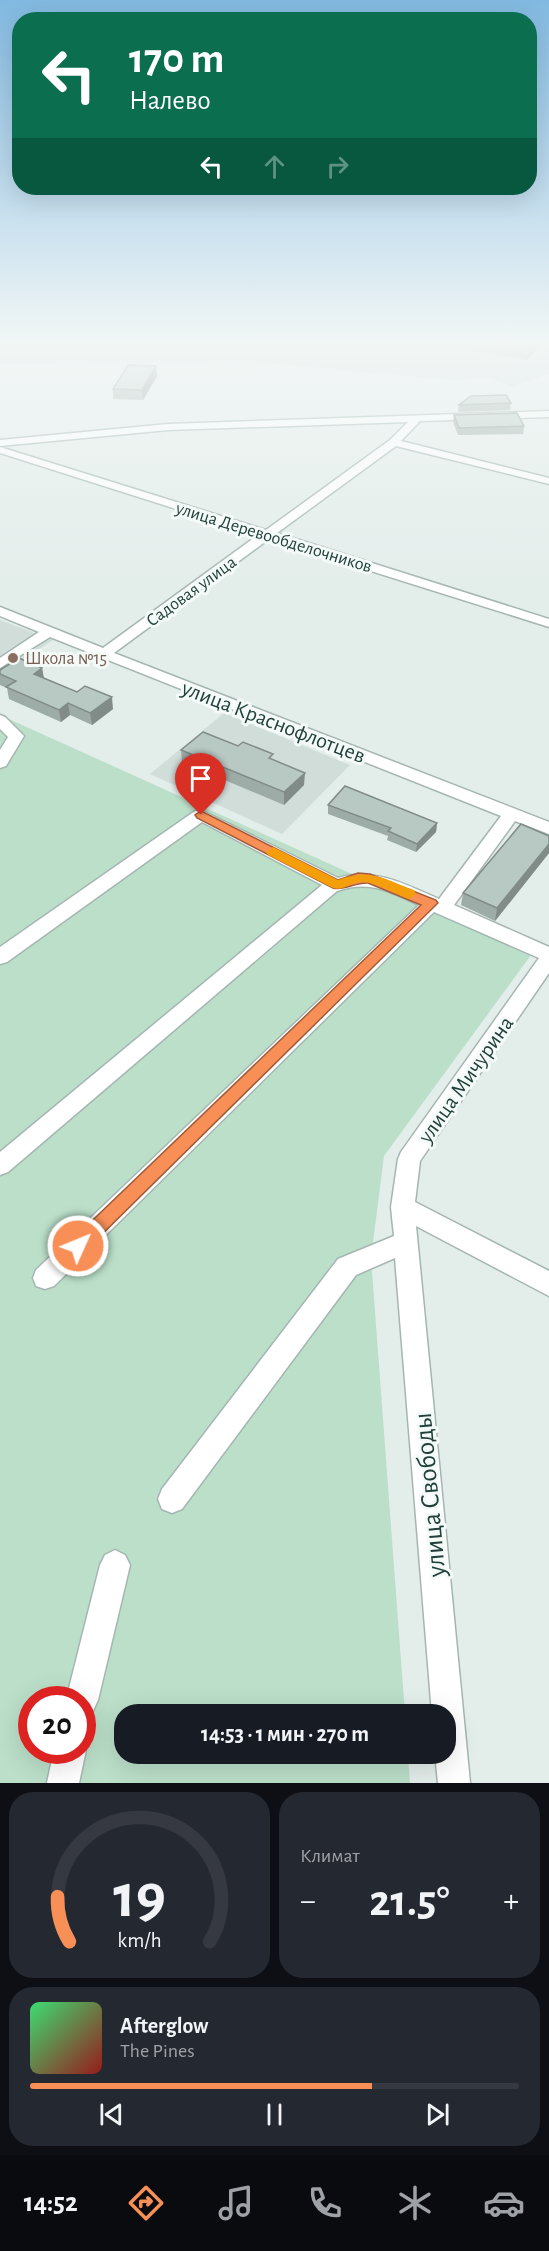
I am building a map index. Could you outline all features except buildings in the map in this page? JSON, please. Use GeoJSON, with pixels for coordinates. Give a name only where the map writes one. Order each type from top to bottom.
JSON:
{"type":"FeatureCollection","features":[{"type":"Feature","properties":{"kind":"street"},"geometry":{"type":"LineString","coordinates":[[0,443],[168,427],[213,425]]}},
{"type":"Feature","properties":{"kind":"street","name":"Садовая улица"},"geometry":{"type":"LineString","coordinates":[[104,654],[394,442],[411,425]]}},
{"type":"Feature","properties":{"kind":"street"},"geometry":{"type":"LineString","coordinates":[[394,442],[549,481]]}},
{"type":"Feature","properties":{"kind":"street","name":"улица Деревообделочников"},"geometry":{"type":"LineString","coordinates":[[0,450],[549,623]]}},
{"type":"Feature","properties":{"kind":"street","name":"улица Краснофлотцев"},"geometry":{"type":"LineString","coordinates":[[0,611],[549,828]]}},
{"type":"Feature","properties":{"kind":"street"},"geometry":{"type":"LineString","coordinates":[[0,664],[49,631]]}},
{"type":"Feature","properties":{"kind":"street"},"geometry":{"type":"LineString","coordinates":[[0,720],[16,736],[0,763]]}},
{"type":"Feature","properties":{"kind":"street"},"geometry":{"type":"LineString","coordinates":[[45,1278],[437,906],[512,813]]}},
{"type":"Feature","properties":{"kind":"street"},"geometry":{"type":"LineString","coordinates":[[0,957],[201,815],[337,885]]}},
{"type":"Feature","properties":{"kind":"street"},"geometry":{"type":"LineString","coordinates":[[0,1165],[331,887],[358,878],[370,879],[437,906],[549,957]]}},
{"type":"Feature","properties":{"kind":"street","name":"улица Мичурина"},"geometry":{"type":"LineString","coordinates":[[403,1207],[409,1159],[549,957]]}},
{"type":"Feature","properties":{"kind":"street"},"geometry":{"type":"LineString","coordinates":[[403,1207],[549,1284]]}},
{"type":"Feature","properties":{"kind":"street","name":"улица Свободы"},"geometry":{"type":"LineString","coordinates":[[403,1207],[454,1783]]}},
{"type":"Feature","properties":{"kind":"street"},"geometry":{"type":"LineString","coordinates":[[172,1500],[347,1267],[406,1242]]}},
{"type":"Feature","properties":{"kind":"street"},"geometry":{"type":"LineString","coordinates":[[85,1686],[115,1565]]}},
{"type":"Feature","properties":{"kind":"street"},"geometry":{"type":"LineString","coordinates":[[63,1783],[67,1764]]}},
{"type":"Feature","properties":{"kind":"shaded area","name":"Школа №15"},"geometry":{"type":"Polygon","coordinates":[[[0,620],[53,640],[0,675],[0,620]]]}},
{"type":"Feature","properties":{"kind":"shaded area"},"geometry":{"type":"Polygon","coordinates":[[[224,713],[350,765],[282,834],[150,774],[224,713]]]}},
{"type":"Feature","properties":{"kind":"green space"},"geometry":{"type":"Polygon","coordinates":[[[0,715],[531,955],[384,1156],[371,1258],[404,1704],[114,1704],[114,1764],[409,1764],[410,1783],[0,1783],[0,715]]]}},
{"type":"Feature","properties":{"kind":"slow traffic"},"geometry":{"type":"LineString","coordinates":[[273,852],[337,885],[358,878],[370,879],[409,894]]}},
{"type":"Feature","properties":{"kind":"place","name":"Школа №15"},"geometry":{"type":"Point","coordinates":[13,658]}},
{"type":"Feature","properties":{"kind":"route"},"geometry":{"type":"LineString","coordinates":[[78,1246],[431,903],[370,879],[358,878],[337,885],[201,815]]}}]}
